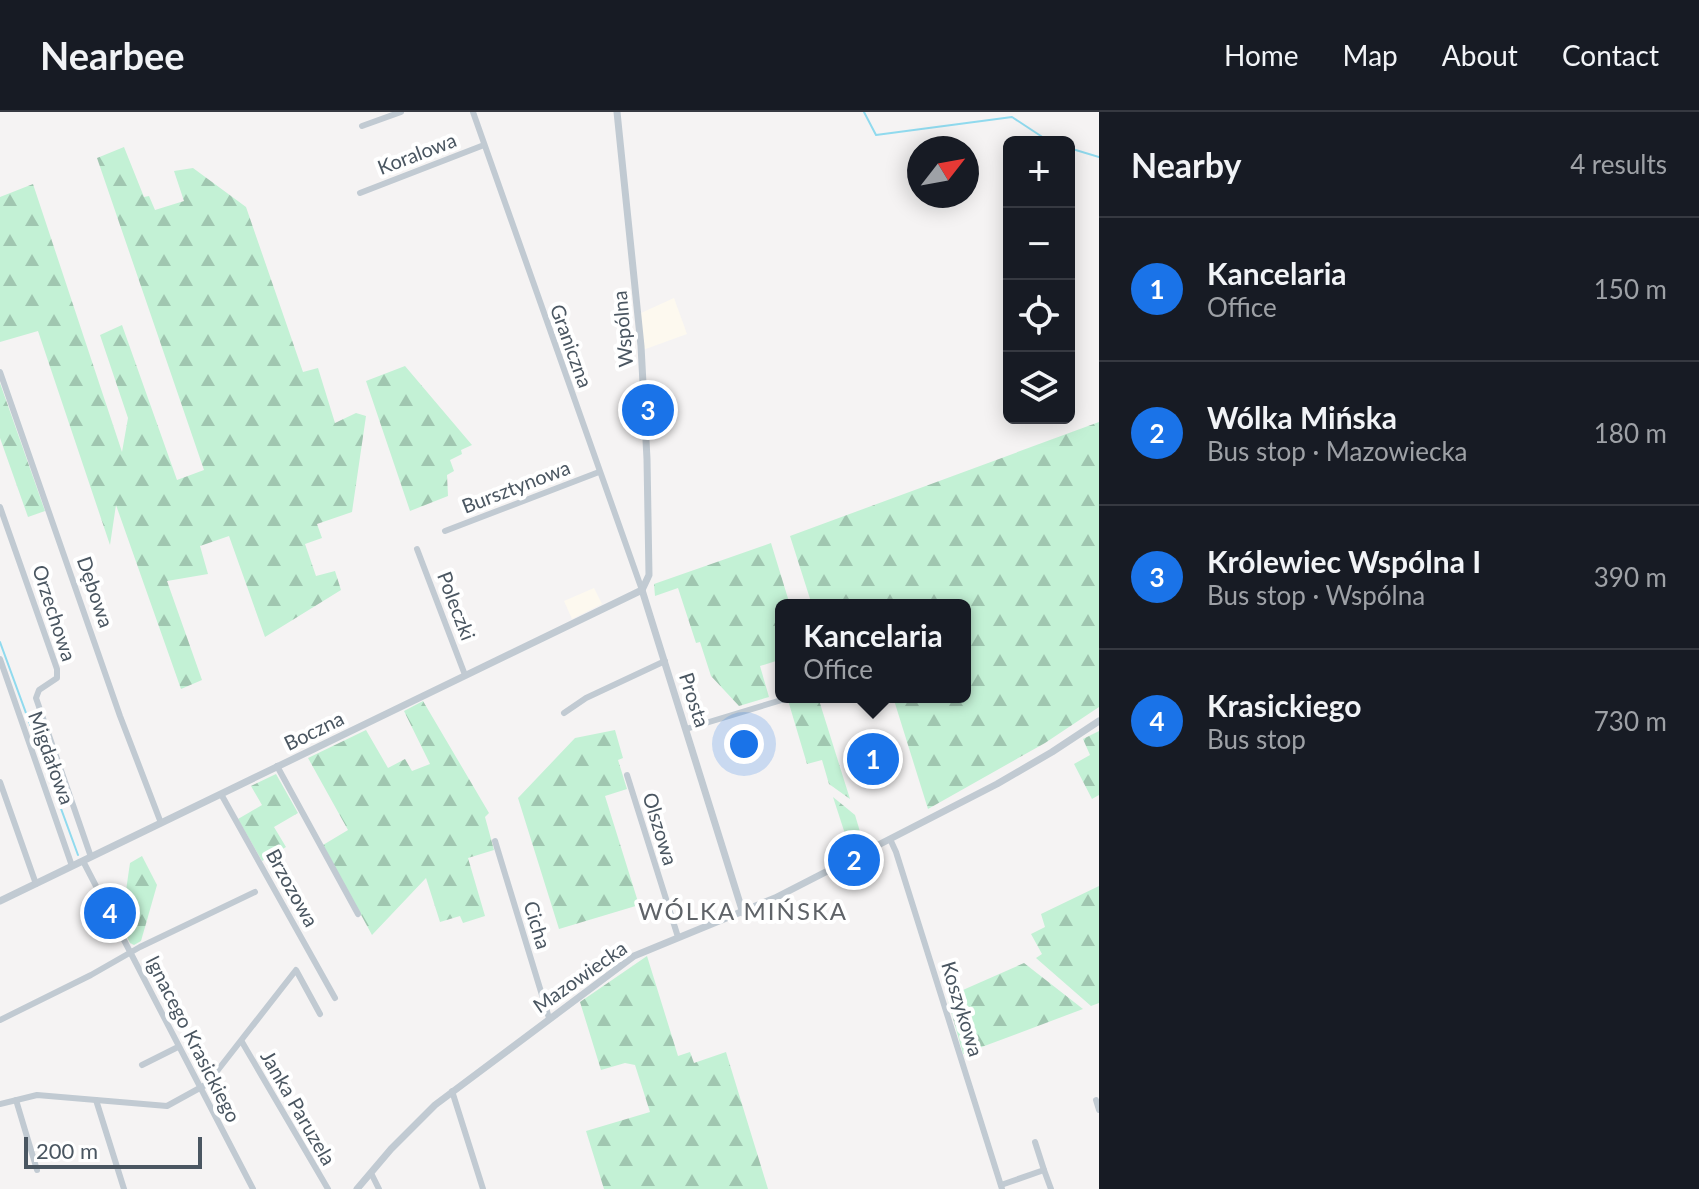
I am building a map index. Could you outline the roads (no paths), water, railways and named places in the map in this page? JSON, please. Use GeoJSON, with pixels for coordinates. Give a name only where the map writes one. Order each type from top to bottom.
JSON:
{"type":"FeatureCollection","features":[{"type":"Feature","properties":{"kind":"street"},"geometry":{"type":"LineString","coordinates":[[362,126],[401,112]]}},
{"type":"Feature","properties":{"kind":"street","name":"Graniczna"},"geometry":{"type":"LineString","coordinates":[[473,112],[642,590]]}},
{"type":"Feature","properties":{"kind":"street","name":"Wspólna"},"geometry":{"type":"LineString","coordinates":[[617,112],[641,346],[647,459],[649,575],[642,590]]}},
{"type":"Feature","properties":{"kind":"street","name":"Koralowa"},"geometry":{"type":"LineString","coordinates":[[360,193],[484,145]]}},
{"type":"Feature","properties":{"kind":"street","name":"Dębowa"},"geometry":{"type":"LineString","coordinates":[[0,372],[120,716],[161,823]]}},
{"type":"Feature","properties":{"kind":"street","name":"Bursztynowa"},"geometry":{"type":"LineString","coordinates":[[445,531],[599,472]]}},
{"type":"Feature","properties":{"kind":"street","name":"Orzechowa"},"geometry":{"type":"LineString","coordinates":[[0,507],[57,669],[57,678],[39,690],[36,698],[87,859]]}},
{"type":"Feature","properties":{"kind":"street","name":"Poleczki"},"geometry":{"type":"LineString","coordinates":[[417,549],[465,675]]}},
{"type":"Feature","properties":{"kind":"street","name":"Prosta"},"geometry":{"type":"LineString","coordinates":[[642,590],[743,913]]}},
{"type":"Feature","properties":{"kind":"street","name":"Boczna"},"geometry":{"type":"LineString","coordinates":[[0,901],[642,590]]}},
{"type":"Feature","properties":{"kind":"street","name":"Migdałowa"},"geometry":{"type":"LineString","coordinates":[[0,659],[72,866]]}},
{"type":"Feature","properties":{"kind":"street"},"geometry":{"type":"LineString","coordinates":[[564,713],[586,698],[665,661]]}},
{"type":"Feature","properties":{"kind":"street"},"geometry":{"type":"LineString","coordinates":[[686,729],[775,702]]}},
{"type":"Feature","properties":{"kind":"street","name":"Mazowiecka"},"geometry":{"type":"LineString","coordinates":[[357,1189],[435,1105],[634,956],[743,913],[890,839],[1025,768],[1099,721]]}},
{"type":"Feature","properties":{"kind":"street"},"geometry":{"type":"LineString","coordinates":[[277,766],[358,914]]}},
{"type":"Feature","properties":{"kind":"street","name":"Olszowa"},"geometry":{"type":"LineString","coordinates":[[627,775],[678,937]]}},
{"type":"Feature","properties":{"kind":"street"},"geometry":{"type":"LineString","coordinates":[[0,783],[36,884]]}},
{"type":"Feature","properties":{"kind":"street","name":"Brzozowa"},"geometry":{"type":"LineString","coordinates":[[221,794],[335,998]]}},
{"type":"Feature","properties":{"kind":"street","name":"Koszykowa"},"geometry":{"type":"LineString","coordinates":[[890,839],[1002,1187]]}},
{"type":"Feature","properties":{"kind":"street","name":"Cicha"},"geometry":{"type":"LineString","coordinates":[[495,841],[549,1018]]}},
{"type":"Feature","properties":{"kind":"street","name":"Ignacego Krasickiego"},"geometry":{"type":"LineString","coordinates":[[87,859],[130,952],[253,1189]]}},
{"type":"Feature","properties":{"kind":"street"},"geometry":{"type":"LineString","coordinates":[[0,1020],[130,952],[255,892]]}},
{"type":"Feature","properties":{"kind":"street"},"geometry":{"type":"LineString","coordinates":[[0,1104],[37,1095],[167,1106],[207,1084],[296,970],[320,1014]]}},
{"type":"Feature","properties":{"kind":"street","name":"Janka Paruzela"},"geometry":{"type":"LineString","coordinates":[[242,1042],[328,1189]]}},
{"type":"Feature","properties":{"kind":"street"},"geometry":{"type":"LineString","coordinates":[[142,1065],[178,1047]]}},
{"type":"Feature","properties":{"kind":"street"},"geometry":{"type":"LineString","coordinates":[[452,1091],[483,1189]]}},
{"type":"Feature","properties":{"kind":"street"},"geometry":{"type":"LineString","coordinates":[[16,1100],[37,1170]]}},
{"type":"Feature","properties":{"kind":"street"},"geometry":{"type":"LineString","coordinates":[[96,1100],[124,1189]]}},
{"type":"Feature","properties":{"kind":"street"},"geometry":{"type":"LineString","coordinates":[[1096,1100],[1099,1110]]}},
{"type":"Feature","properties":{"kind":"street"},"geometry":{"type":"LineString","coordinates":[[1035,1142],[1051,1189]]}},
{"type":"Feature","properties":{"kind":"street"},"geometry":{"type":"LineString","coordinates":[[1002,1187],[1044,1170]]}},
{"type":"Feature","properties":{"kind":"street"},"geometry":{"type":"LineString","coordinates":[[371,1173],[379,1189]]}},
{"type":"Feature","properties":{"kind":"waterway"},"geometry":{"type":"LineString","coordinates":[[864,112],[876,135],[1012,117],[1041,136]]}},
{"type":"Feature","properties":{"kind":"waterway"},"geometry":{"type":"LineString","coordinates":[[1075,150],[1099,157]]}},
{"type":"Feature","properties":{"kind":"waterway"},"geometry":{"type":"LineString","coordinates":[[0,642],[78,855]]}},
{"type":"Feature","properties":{"kind":"place","name":"Królewiec Wspólna I"},"geometry":{"type":"Point","coordinates":[648,410]}},
{"type":"Feature","properties":{"kind":"place","name":"Kancelaria"},"geometry":{"type":"Point","coordinates":[873,759]}},
{"type":"Feature","properties":{"kind":"place","name":"Wólka Mińska"},"geometry":{"type":"Point","coordinates":[854,860]}},
{"type":"Feature","properties":{"kind":"place","name":"Krasickiego"},"geometry":{"type":"Point","coordinates":[110,913]}},
{"type":"Feature","properties":{"kind":"district","name":"WÓLKA MIŃSKA"},"geometry":{"type":"Point","coordinates":[743,912]}}]}
